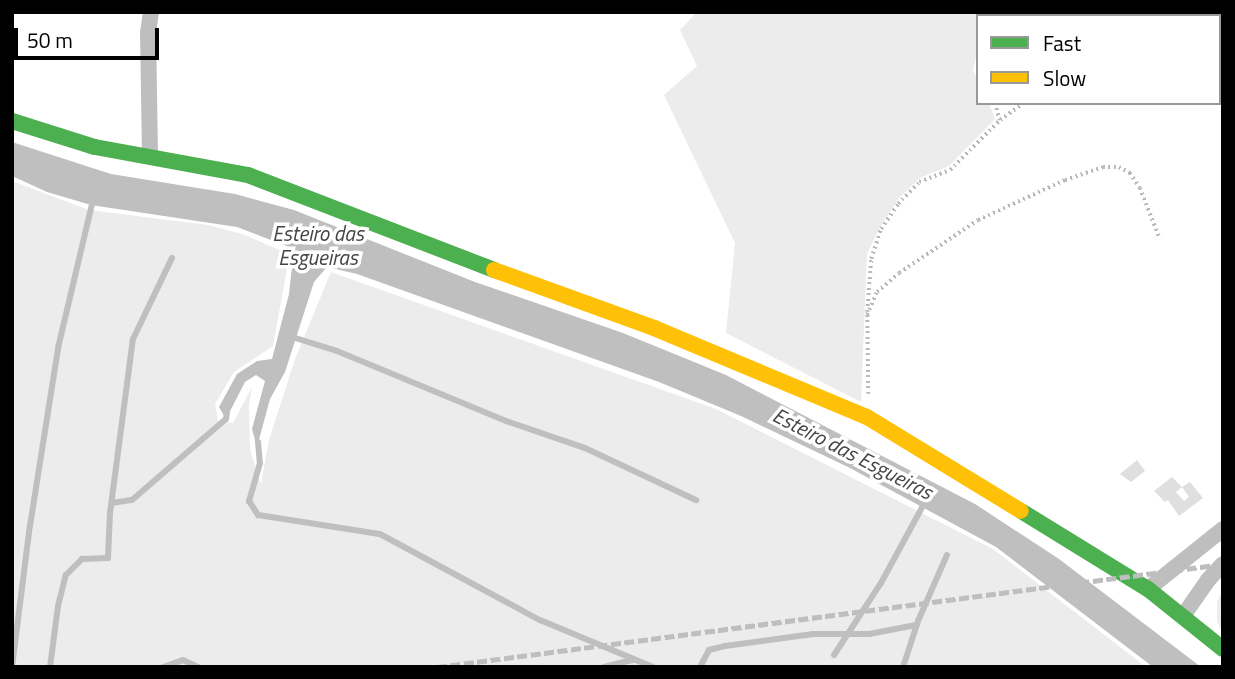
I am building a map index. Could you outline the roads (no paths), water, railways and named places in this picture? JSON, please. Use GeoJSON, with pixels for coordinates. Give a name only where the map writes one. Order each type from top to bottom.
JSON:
{"type":"FeatureCollection","features":[{"type":"Feature","properties":{"kind":"street"},"geometry":{"type":"LineString","coordinates":[[150,156],[148,33],[151,12]]}},
{"type":"Feature","properties":{"kind":"street"},"geometry":{"type":"LineString","coordinates":[[12,121],[95,147],[248,175],[654,328],[867,417],[1148,589],[1223,649]]}},
{"type":"Feature","properties":{"kind":"street"},"geometry":{"type":"LineString","coordinates":[[1148,589],[1223,529]]}},
{"type":"Feature","properties":{"kind":"street"},"geometry":{"type":"LineString","coordinates":[[1183,616],[1208,580],[1223,564]]}},
{"type":"Feature","properties":{"kind":"water","name":"Esteiro das Esgueiras"},"geometry":{"type":"Polygon","coordinates":[[[12,142],[111,174],[235,194],[294,210],[475,282],[623,333],[726,375],[975,504],[1059,559],[1201,667],[1153,667],[996,547],[848,467],[741,416],[659,382],[357,274],[327,267],[314,282],[285,372],[270,399],[257,447],[252,429],[265,381],[256,375],[245,382],[226,419],[219,407],[237,374],[257,361],[272,359],[289,294],[294,249],[237,227],[91,205],[47,192],[12,176],[12,142]]]}},
{"type":"Feature","properties":{"kind":"waterway"},"geometry":{"type":"LineString","coordinates":[[12,667],[29,532],[58,348],[93,200]]}},
{"type":"Feature","properties":{"kind":"waterway"},"geometry":{"type":"LineString","coordinates":[[50,667],[58,606],[66,575],[82,559],[108,558],[110,513],[133,339],[172,258]]}},
{"type":"Feature","properties":{"kind":"waterway"},"geometry":{"type":"LineString","coordinates":[[289,336],[337,351],[506,421],[585,448],[696,500]]}},
{"type":"Feature","properties":{"kind":"waterway"},"geometry":{"type":"LineString","coordinates":[[112,503],[132,500],[226,419],[227,412]]}},
{"type":"Feature","properties":{"kind":"waterway"},"geometry":{"type":"LineString","coordinates":[[258,442],[260,463],[249,501],[258,515],[380,534],[540,620],[653,667]]}},
{"type":"Feature","properties":{"kind":"waterway"},"geometry":{"type":"LineString","coordinates":[[834,655],[881,583],[926,500]]}},
{"type":"Feature","properties":{"kind":"waterway"},"geometry":{"type":"LineString","coordinates":[[903,667],[918,621],[947,555]]}},
{"type":"Feature","properties":{"kind":"waterway"},"geometry":{"type":"LineString","coordinates":[[700,667],[709,650],[725,646],[813,634],[869,634],[916,625]]}},
{"type":"Feature","properties":{"kind":"waterway"},"geometry":{"type":"LineString","coordinates":[[163,667],[183,660],[198,667]]}},
{"type":"Feature","properties":{"kind":"waterway"},"geometry":{"type":"LineString","coordinates":[[604,667],[632,660]]}},
{"type":"Feature","properties":{"kind":"railway"},"geometry":{"type":"LineString","coordinates":[[437,667],[1223,564]]}}]}
